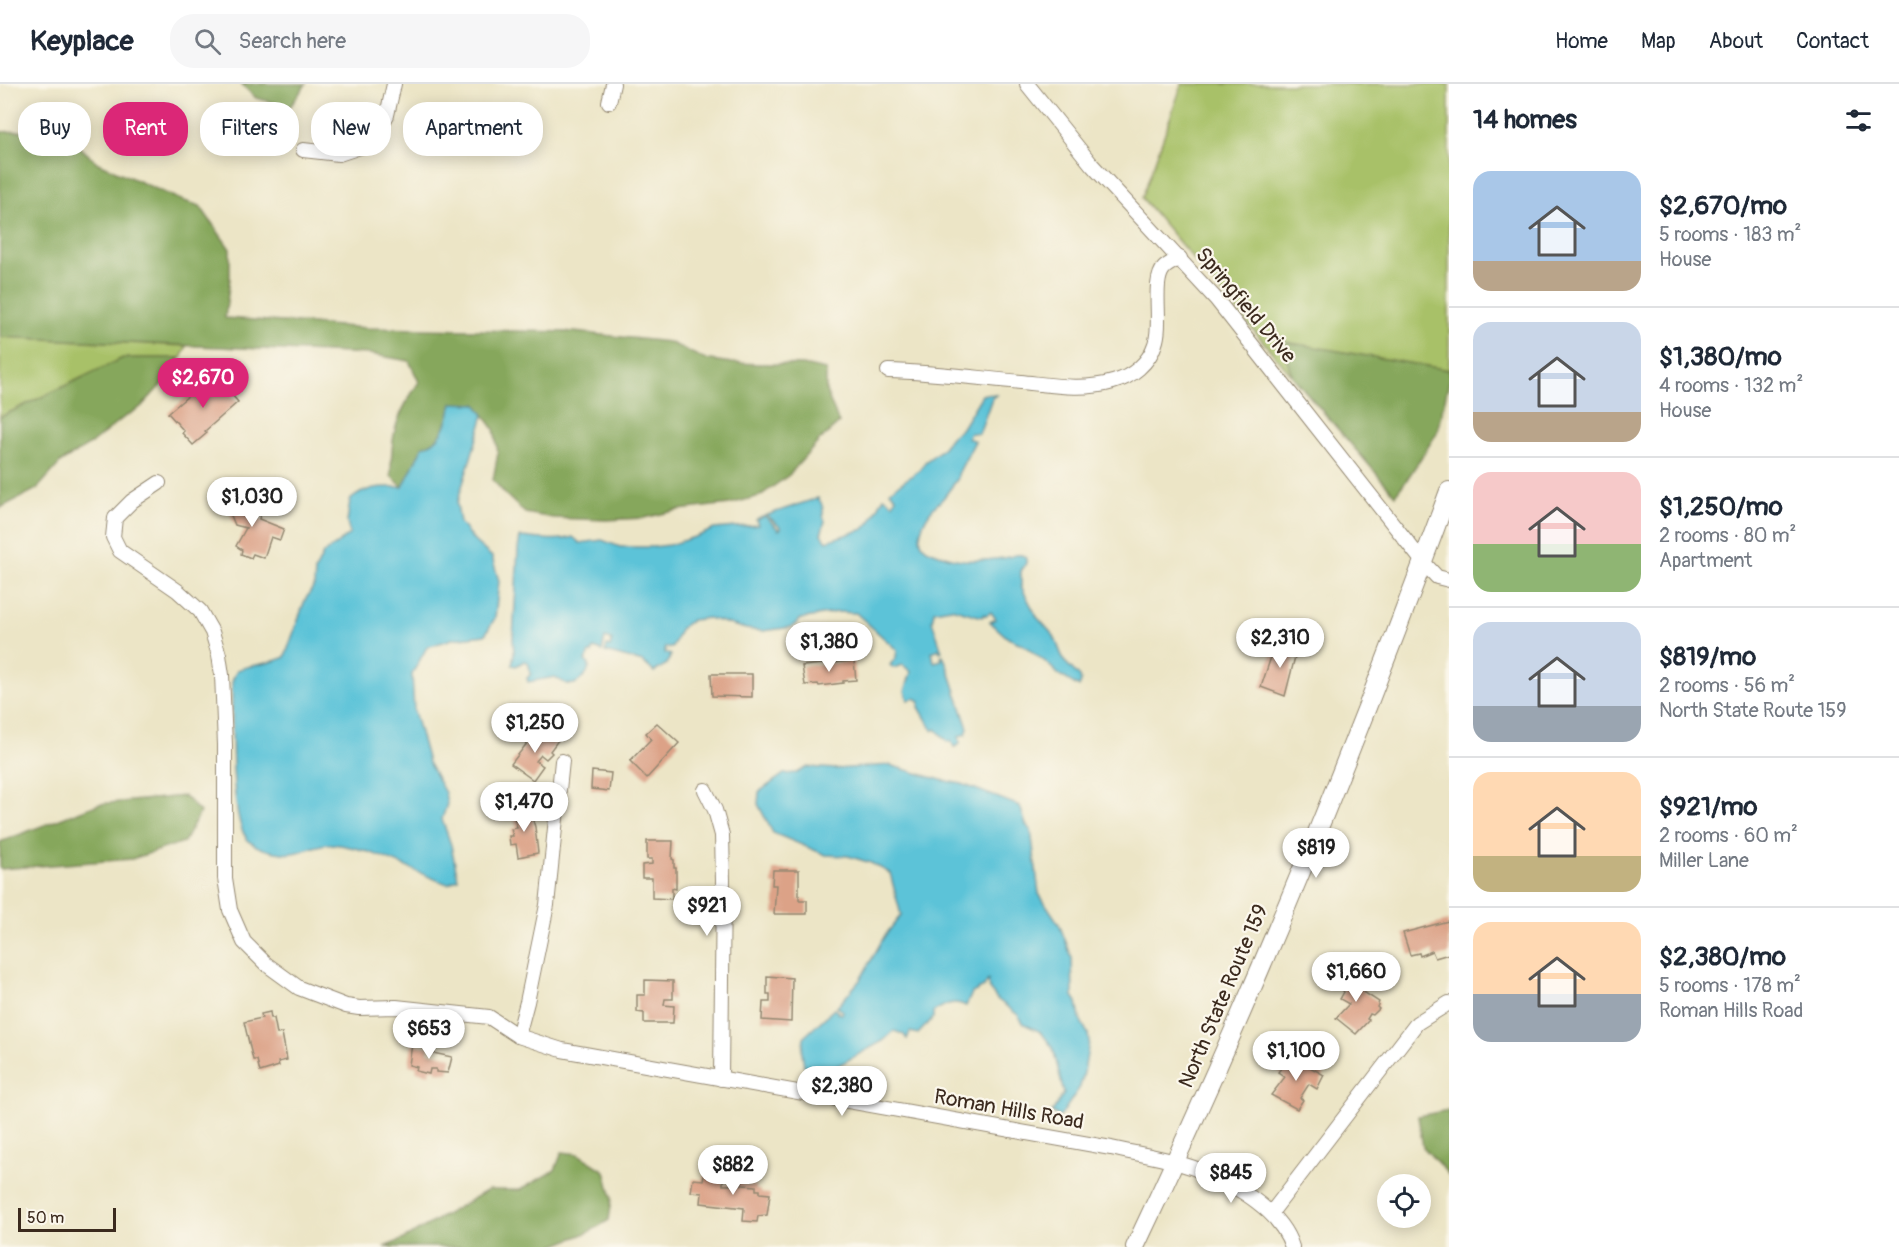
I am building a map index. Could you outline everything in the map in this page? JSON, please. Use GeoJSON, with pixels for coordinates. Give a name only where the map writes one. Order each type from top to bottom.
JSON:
{"type":"FeatureCollection","features":[{"type":"Feature","properties":{"kind":"main road","name":"North State Route 159"},"geometry":{"type":"LineString","coordinates":[[1135,1247],[1246,1000],[1336,786],[1449,491]]}},
{"type":"Feature","properties":{"kind":"street"},"geometry":{"type":"LineString","coordinates":[[303,150],[339,154],[360,147],[377,133],[387,115],[394,84]]}},
{"type":"Feature","properties":{"kind":"street"},"geometry":{"type":"LineString","coordinates":[[609,102],[613,84]]}},
{"type":"Feature","properties":{"kind":"street","name":"Springfield Drive"},"geometry":{"type":"LineString","coordinates":[[1027,84],[1092,165],[1180,258],[1265,360],[1423,562],[1437,576],[1449,580]]}},
{"type":"Feature","properties":{"kind":"street"},"geometry":{"type":"LineString","coordinates":[[888,371],[914,371],[1056,386],[1090,386],[1113,382],[1134,373],[1147,361],[1159,328],[1157,290],[1159,277],[1164,268],[1180,258]]}},
{"type":"Feature","properties":{"kind":"street","name":"Roman Hills Road"},"geometry":{"type":"LineString","coordinates":[[159,483],[132,501],[115,518],[113,537],[120,551],[178,591],[200,612],[212,632],[222,675],[225,745],[225,878],[230,910],[244,942],[266,964],[299,988],[346,1006],[359,1008],[396,1007],[489,1017],[518,1036],[562,1050],[1111,1148],[1175,1162],[1199,1170],[1228,1184],[1271,1213]]}},
{"type":"Feature","properties":{"kind":"street"},"geometry":{"type":"LineString","coordinates":[[518,1036],[528,1002],[547,905],[562,760]]}},
{"type":"Feature","properties":{"kind":"street"},"geometry":{"type":"LineString","coordinates":[[705,790],[715,810],[722,835],[721,1079]]}},
{"type":"Feature","properties":{"kind":"street"},"geometry":{"type":"LineString","coordinates":[[1292,1247],[1271,1213],[1417,1023],[1449,1004]]}},
{"type":"Feature","properties":{"kind":"green space"},"geometry":{"type":"Polygon","coordinates":[[[241,84],[306,84],[293,102],[271,102],[256,98],[241,84]]]}},
{"type":"Feature","properties":{"kind":"green space"},"geometry":{"type":"Polygon","coordinates":[[[1182,84],[1449,84],[1449,370],[1280,342],[1293,377],[1142,198],[1182,84]]]}},
{"type":"Feature","properties":{"kind":"green space"},"geometry":{"type":"Polygon","coordinates":[[[18,131],[18,156],[90,156],[98,163],[181,200],[200,206],[230,249],[230,278],[225,318],[368,328],[574,332],[669,342],[704,359],[732,363],[803,365],[826,370],[826,391],[839,423],[819,441],[789,475],[760,496],[730,504],[679,510],[644,518],[606,520],[553,518],[525,513],[505,494],[493,480],[498,453],[494,429],[476,404],[452,404],[440,436],[430,444],[423,446],[403,487],[391,476],[391,461],[396,426],[404,406],[419,382],[409,361],[369,354],[0,337],[0,132],[18,131]]]}},
{"type":"Feature","properties":{"kind":"green space"},"geometry":{"type":"Polygon","coordinates":[[[0,337],[187,346],[181,358],[123,358],[0,417],[0,337]]]}},
{"type":"Feature","properties":{"kind":"green space"},"geometry":{"type":"Polygon","coordinates":[[[1280,341],[1449,370],[1449,382],[1437,433],[1395,495],[1293,377],[1280,341]]]}},
{"type":"Feature","properties":{"kind":"green space"},"geometry":{"type":"Polygon","coordinates":[[[123,358],[181,358],[141,407],[92,443],[61,462],[37,489],[0,508],[0,417],[123,358]]]}},
{"type":"Feature","properties":{"kind":"green space"},"geometry":{"type":"Polygon","coordinates":[[[184,796],[200,812],[184,842],[132,859],[0,869],[0,842],[99,804],[184,796]]]}},
{"type":"Feature","properties":{"kind":"green space"},"geometry":{"type":"Polygon","coordinates":[[[1449,1110],[1449,1175],[1423,1147],[1418,1116],[1449,1110]]]}},
{"type":"Feature","properties":{"kind":"green space"},"geometry":{"type":"Polygon","coordinates":[[[562,1152],[578,1154],[605,1171],[612,1198],[609,1220],[589,1232],[551,1247],[384,1247],[402,1240],[488,1190],[520,1190],[555,1170],[562,1152]]]}},
{"type":"Feature","properties":{"kind":"water"},"geometry":{"type":"Polygon","coordinates":[[[982,395],[996,395],[992,398],[979,434],[970,433],[968,438],[975,441],[958,478],[923,524],[921,543],[931,551],[958,559],[988,560],[1017,555],[1026,557],[1026,563],[1021,571],[1021,586],[1037,617],[1054,636],[1064,661],[1080,677],[1079,687],[1058,674],[1022,644],[1008,638],[990,622],[996,619],[991,612],[982,617],[951,608],[934,611],[932,621],[942,651],[940,652],[939,649],[932,652],[934,662],[942,660],[943,655],[968,728],[966,734],[959,736],[960,743],[954,747],[951,741],[948,742],[936,729],[933,731],[919,707],[920,701],[915,698],[908,700],[905,691],[911,672],[903,665],[894,668],[890,665],[896,657],[897,650],[856,613],[837,612],[801,619],[792,627],[763,631],[746,629],[708,618],[692,620],[681,628],[672,648],[665,647],[665,653],[671,655],[667,664],[654,672],[643,662],[605,652],[612,640],[605,638],[602,651],[594,648],[592,653],[589,653],[585,661],[589,664],[588,670],[579,681],[572,684],[555,677],[528,682],[527,678],[531,674],[528,662],[512,665],[520,537],[554,539],[573,537],[580,543],[602,540],[620,547],[669,545],[714,529],[758,525],[756,520],[765,516],[779,530],[781,528],[767,515],[818,498],[825,521],[821,534],[827,541],[864,529],[884,497],[893,504],[896,497],[890,491],[921,469],[925,462],[941,450],[962,428],[982,395]]]}},
{"type":"Feature","properties":{"kind":"water"},"geometry":{"type":"Polygon","coordinates":[[[452,403],[476,404],[484,415],[457,503],[460,523],[474,541],[492,557],[499,581],[495,618],[485,635],[452,639],[427,647],[412,674],[414,711],[428,762],[445,793],[447,804],[442,819],[451,845],[458,879],[448,884],[376,855],[346,846],[325,844],[288,853],[273,852],[259,847],[248,840],[237,811],[233,765],[232,681],[237,670],[285,657],[305,600],[314,586],[315,571],[323,554],[350,534],[347,523],[350,500],[369,489],[403,487],[423,446],[430,444],[444,430],[452,403]]]}},
{"type":"Feature","properties":{"kind":"water"},"geometry":{"type":"Polygon","coordinates":[[[889,765],[962,784],[1020,806],[1026,825],[1031,830],[1039,894],[1059,924],[1072,958],[1073,996],[1077,1002],[1080,1019],[1088,1034],[1089,1042],[1080,1087],[1060,1117],[1052,1112],[1064,1093],[1053,1048],[1041,1032],[1024,1024],[1018,1015],[997,999],[989,989],[988,980],[984,987],[972,993],[966,1006],[953,1003],[933,1012],[933,1018],[918,1034],[910,1032],[907,1039],[903,1034],[894,1031],[883,1041],[828,1071],[804,1066],[802,1052],[804,1037],[834,1009],[837,1013],[842,1014],[843,1011],[837,1007],[860,980],[884,937],[901,915],[890,873],[871,863],[848,856],[826,855],[773,833],[758,804],[759,792],[784,774],[797,773],[808,767],[836,769],[889,765]]]}},
{"type":"Feature","properties":{"kind":"building"},"geometry":{"type":"Polygon","coordinates":[[[214,374],[238,402],[205,431],[207,433],[193,445],[168,413],[214,374]]]}},
{"type":"Feature","properties":{"kind":"building"},"geometry":{"type":"Polygon","coordinates":[[[241,492],[248,510],[260,515],[259,519],[284,529],[280,540],[271,537],[264,558],[253,554],[251,558],[241,554],[242,550],[236,546],[246,528],[235,525],[225,501],[241,492]]]}},
{"type":"Feature","properties":{"kind":"building"},"geometry":{"type":"Polygon","coordinates":[[[1276,642],[1297,649],[1285,696],[1261,687],[1276,642]]]}},
{"type":"Feature","properties":{"kind":"building"},"geometry":{"type":"Polygon","coordinates":[[[854,661],[856,680],[819,686],[818,684],[805,685],[802,666],[854,661]]]}},
{"type":"Feature","properties":{"kind":"building"},"geometry":{"type":"Polygon","coordinates":[[[711,674],[752,674],[752,697],[712,696],[711,674]]]}},
{"type":"Feature","properties":{"kind":"building"},"geometry":{"type":"Polygon","coordinates":[[[657,723],[679,743],[647,778],[630,761],[651,739],[646,733],[657,723]]]}},
{"type":"Feature","properties":{"kind":"building"},"geometry":{"type":"Polygon","coordinates":[[[545,729],[559,739],[546,759],[541,755],[536,761],[543,766],[533,780],[511,764],[531,738],[536,740],[545,729]]]}},
{"type":"Feature","properties":{"kind":"building"},"geometry":{"type":"Polygon","coordinates":[[[592,771],[611,773],[609,791],[591,789],[592,771]]]}},
{"type":"Feature","properties":{"kind":"building"},"geometry":{"type":"Polygon","coordinates":[[[523,803],[525,811],[530,810],[535,827],[538,853],[518,857],[516,844],[510,845],[509,836],[513,836],[511,829],[517,828],[513,814],[519,812],[518,805],[523,803]]]}},
{"type":"Feature","properties":{"kind":"building"},"geometry":{"type":"Polygon","coordinates":[[[647,841],[673,841],[672,859],[674,868],[676,868],[676,889],[672,888],[672,899],[652,898],[652,878],[642,878],[642,865],[652,864],[652,859],[647,859],[647,841]]]}},
{"type":"Feature","properties":{"kind":"building"},"geometry":{"type":"Polygon","coordinates":[[[773,870],[799,870],[799,900],[807,900],[807,914],[774,914],[776,885],[772,885],[773,870]]]}},
{"type":"Feature","properties":{"kind":"building"},"geometry":{"type":"Polygon","coordinates":[[[1448,921],[1449,954],[1435,958],[1432,951],[1420,956],[1419,953],[1410,955],[1403,933],[1448,921]]]}},
{"type":"Feature","properties":{"kind":"building"},"geometry":{"type":"Polygon","coordinates":[[[1350,970],[1358,975],[1356,979],[1367,985],[1362,991],[1379,1002],[1377,1007],[1379,1009],[1373,1015],[1370,1014],[1367,1019],[1369,1020],[1356,1034],[1336,1018],[1349,1004],[1340,999],[1344,992],[1339,985],[1350,970]]]}},
{"type":"Feature","properties":{"kind":"building"},"geometry":{"type":"Polygon","coordinates":[[[767,976],[792,978],[791,1022],[762,1020],[763,1002],[770,1002],[770,994],[767,994],[767,976]]]}},
{"type":"Feature","properties":{"kind":"building"},"geometry":{"type":"Polygon","coordinates":[[[645,980],[673,981],[673,999],[665,999],[664,1005],[674,1006],[673,1023],[644,1023],[644,1013],[637,1012],[637,995],[645,995],[645,980]]]}},
{"type":"Feature","properties":{"kind":"building"},"geometry":{"type":"Polygon","coordinates":[[[270,1012],[271,1018],[274,1018],[277,1034],[282,1033],[287,1060],[278,1062],[279,1066],[260,1072],[257,1060],[253,1060],[244,1022],[262,1018],[261,1014],[270,1012]]]}},
{"type":"Feature","properties":{"kind":"building"},"geometry":{"type":"Polygon","coordinates":[[[412,1044],[429,1047],[428,1052],[452,1057],[448,1073],[436,1072],[436,1069],[430,1069],[429,1074],[416,1071],[417,1067],[409,1065],[412,1044]]]}},
{"type":"Feature","properties":{"kind":"building"},"geometry":{"type":"Polygon","coordinates":[[[1291,1056],[1324,1075],[1317,1089],[1309,1084],[1300,1098],[1303,1100],[1297,1109],[1271,1095],[1285,1077],[1278,1072],[1291,1056]]]}},
{"type":"Feature","properties":{"kind":"building"},"geometry":{"type":"Polygon","coordinates":[[[708,1174],[723,1176],[723,1185],[731,1185],[732,1177],[742,1178],[742,1185],[756,1186],[756,1190],[760,1190],[760,1193],[770,1194],[767,1215],[758,1216],[757,1222],[743,1221],[744,1208],[701,1203],[702,1193],[691,1192],[693,1179],[703,1180],[704,1175],[708,1176],[708,1174]]]}}]}
